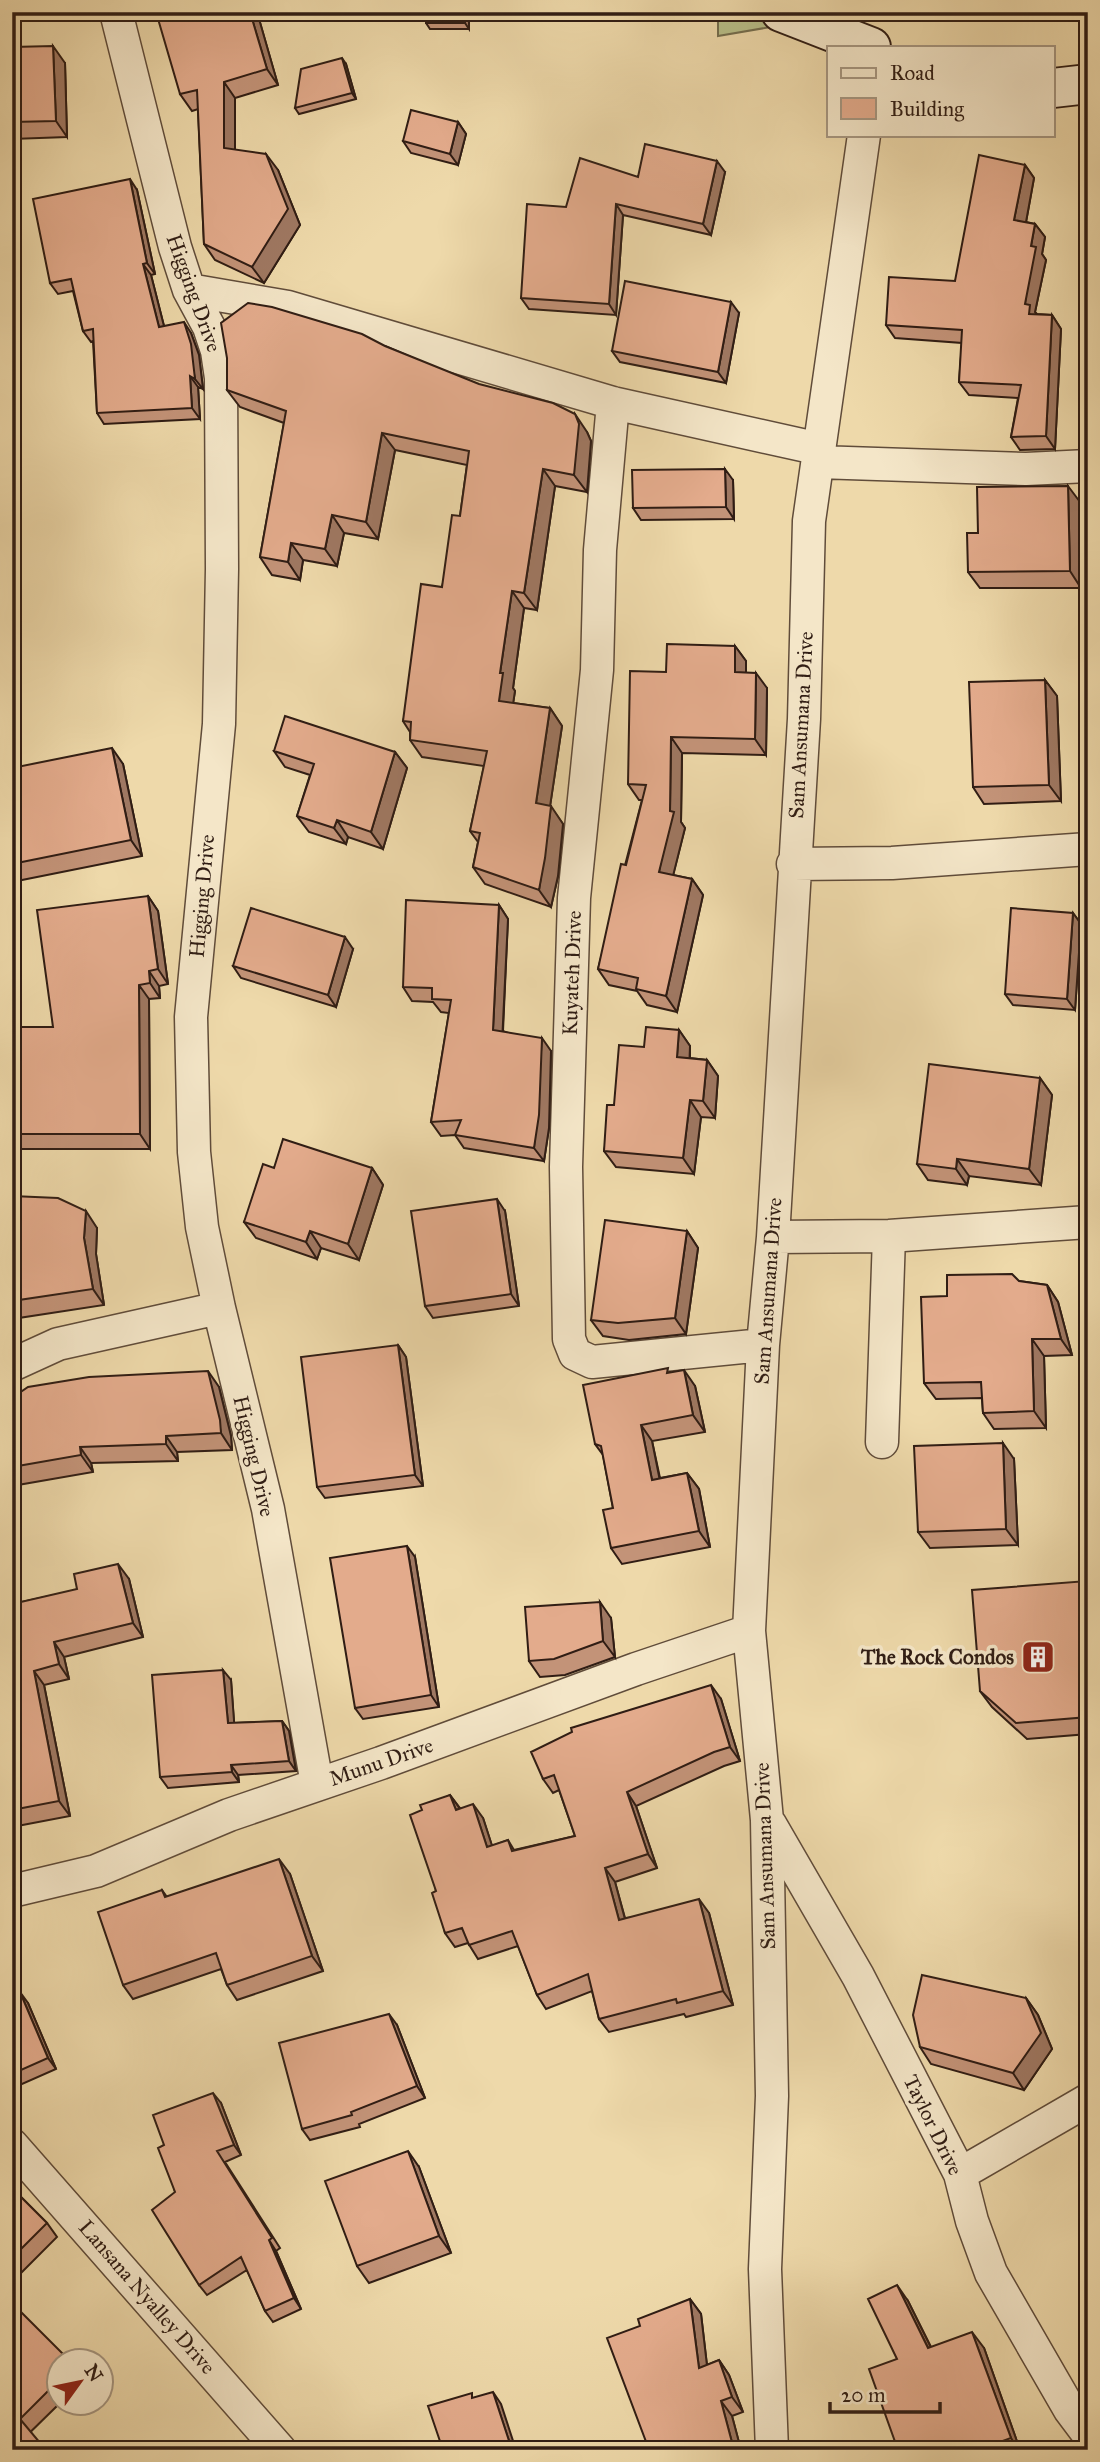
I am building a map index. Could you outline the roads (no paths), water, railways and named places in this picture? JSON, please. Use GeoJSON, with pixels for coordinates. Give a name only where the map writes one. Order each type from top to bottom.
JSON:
{"type":"FeatureCollection","features":[{"type":"Feature","properties":{"kind":"street","name":"Higging Drive"},"geometry":{"type":"LineString","coordinates":[[116,12],[175,247],[189,290],[209,327],[217,351],[220,378],[222,569],[219,724],[191,1017],[194,1152],[202,1227],[268,1509],[317,1784]]}},
{"type":"Feature","properties":{"kind":"street"},"geometry":{"type":"LineString","coordinates":[[781,12],[868,46]]}},
{"type":"Feature","properties":{"kind":"street"},"geometry":{"type":"LineString","coordinates":[[1054,88],[1088,84]]}},
{"type":"Feature","properties":{"kind":"street","name":"Sam Ansumana Drive"},"geometry":{"type":"LineString","coordinates":[[772,2450],[765,2269],[772,2096],[767,1820],[749,1631],[762,1345],[773,1237],[793,864],[804,719],[809,521],[864,136]]}},
{"type":"Feature","properties":{"kind":"street"},"geometry":{"type":"LineString","coordinates":[[189,290],[288,307],[613,402],[819,456],[1026,469],[1088,466]]}},
{"type":"Feature","properties":{"kind":"street","name":"Kuyateh Drive"},"geometry":{"type":"LineString","coordinates":[[613,402],[600,550],[597,670],[574,898],[566,1167],[569,1339],[575,1354],[592,1362],[762,1345]]}},
{"type":"Feature","properties":{"kind":"street"},"geometry":{"type":"LineString","coordinates":[[793,864],[892,863],[1088,849]]}},
{"type":"Feature","properties":{"kind":"street"},"geometry":{"type":"LineString","coordinates":[[773,1237],[889,1236],[1088,1222]]}},
{"type":"Feature","properties":{"kind":"street"},"geometry":{"type":"LineString","coordinates":[[883,1442],[889,1236]]}},
{"type":"Feature","properties":{"kind":"street"},"geometry":{"type":"LineString","coordinates":[[12,1365],[58,1344],[219,1308]]}},
{"type":"Feature","properties":{"kind":"street","name":"Munu Drive"},"geometry":{"type":"LineString","coordinates":[[12,1891],[96,1871],[229,1815],[749,1631]]}},
{"type":"Feature","properties":{"kind":"street","name":"Taylor Drive"},"geometry":{"type":"LineString","coordinates":[[767,1820],[858,1976],[960,2174],[972,2221],[991,2273],[1070,2410],[1088,2434]]}},
{"type":"Feature","properties":{"kind":"street"},"geometry":{"type":"LineString","coordinates":[[960,2174],[1088,2100]]}},
{"type":"Feature","properties":{"kind":"street","name":"Lansana Nyalley Drive"},"geometry":{"type":"LineString","coordinates":[[12,2145],[280,2450]]}},
{"type":"Feature","properties":{"kind":"place","name":"The Rock Condos"},"geometry":{"type":"Point","coordinates":[1038,1657]}}]}
